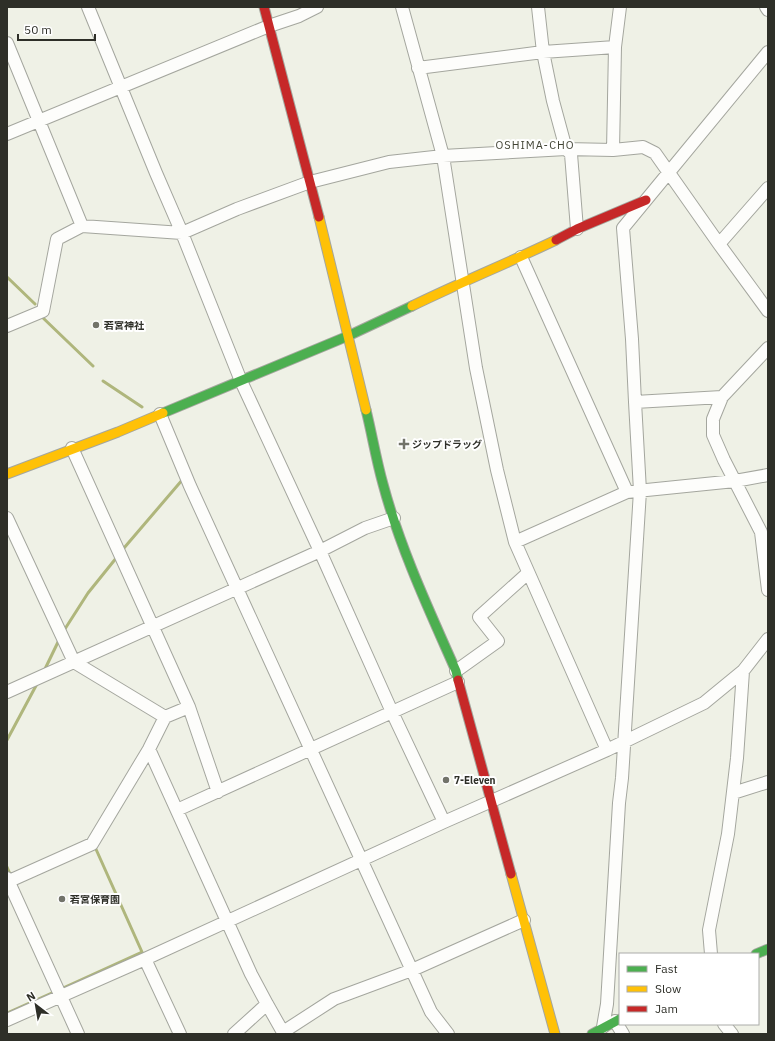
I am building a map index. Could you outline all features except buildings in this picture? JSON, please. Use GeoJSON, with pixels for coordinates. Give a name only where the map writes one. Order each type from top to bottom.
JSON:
{"type":"FeatureCollection","features":[{"type":"Feature","properties":{"kind":"street"},"geometry":{"type":"LineString","coordinates":[[88,7],[182,233],[241,381],[320,551],[392,712],[444,822]]}},
{"type":"Feature","properties":{"kind":"street"},"geometry":{"type":"LineString","coordinates":[[264,7],[310,182],[372,430],[383,484],[421,591],[457,676],[555,1034]]}},
{"type":"Feature","properties":{"kind":"street"},"geometry":{"type":"LineString","coordinates":[[7,134],[269,26],[299,16],[317,7]]}},
{"type":"Feature","properties":{"kind":"street"},"geometry":{"type":"LineString","coordinates":[[402,7],[443,156],[476,368],[497,470],[515,542],[607,750]]}},
{"type":"Feature","properties":{"kind":"street"},"geometry":{"type":"LineString","coordinates":[[538,7],[543,52],[553,101],[566,149],[571,154],[577,229]]}},
{"type":"Feature","properties":{"kind":"street"},"geometry":{"type":"LineString","coordinates":[[613,150],[615,47],[620,7]]}},
{"type":"Feature","properties":{"kind":"street"},"geometry":{"type":"LineString","coordinates":[[7,43],[38,122],[82,226]]}},
{"type":"Feature","properties":{"kind":"street"},"geometry":{"type":"LineString","coordinates":[[418,68],[543,52],[615,47]]}},
{"type":"Feature","properties":{"kind":"street"},"geometry":{"type":"LineString","coordinates":[[603,1027],[607,1004],[640,491],[632,339],[623,228],[768,52]]}},
{"type":"Feature","properties":{"kind":"street"},"geometry":{"type":"LineString","coordinates":[[7,326],[43,311],[57,238],[82,226],[182,233],[310,182],[390,162],[443,156],[566,149],[613,150],[643,147],[655,153],[768,311]]}},
{"type":"Feature","properties":{"kind":"street"},"geometry":{"type":"LineString","coordinates":[[719,244],[768,188]]}},
{"type":"Feature","properties":{"kind":"street"},"geometry":{"type":"LineString","coordinates":[[7,474],[160,414],[348,336],[462,282],[521,257],[577,229],[646,200]]}},
{"type":"Feature","properties":{"kind":"street"},"geometry":{"type":"LineString","coordinates":[[521,257],[628,492]]}},
{"type":"Feature","properties":{"kind":"street"},"geometry":{"type":"LineString","coordinates":[[768,348],[722,397],[713,419],[714,435],[734,481],[761,532],[768,590]]}},
{"type":"Feature","properties":{"kind":"street"},"geometry":{"type":"LineString","coordinates":[[635,402],[722,397]]}},
{"type":"Feature","properties":{"kind":"street"},"geometry":{"type":"LineString","coordinates":[[160,414],[190,486],[431,1012],[448,1034]]}},
{"type":"Feature","properties":{"kind":"street"},"geometry":{"type":"LineString","coordinates":[[72,448],[189,707],[218,792]]}},
{"type":"Feature","properties":{"kind":"street"},"geometry":{"type":"LineString","coordinates":[[515,542],[628,492],[734,481],[768,475]]}},
{"type":"Feature","properties":{"kind":"street"},"geometry":{"type":"LineString","coordinates":[[7,518],[74,662],[165,718]]}},
{"type":"Feature","properties":{"kind":"street"},"geometry":{"type":"LineString","coordinates":[[7,692],[238,589],[320,551],[365,528],[394,518]]}},
{"type":"Feature","properties":{"kind":"street"},"geometry":{"type":"LineString","coordinates":[[177,810],[392,712],[457,676],[498,641],[479,617],[528,573]]}},
{"type":"Feature","properties":{"kind":"street"},"geometry":{"type":"LineString","coordinates":[[7,1020],[145,959],[444,822],[607,750],[704,703],[743,671],[768,639]]}},
{"type":"Feature","properties":{"kind":"street"},"geometry":{"type":"LineString","coordinates":[[711,953],[710,930],[728,834],[737,758],[743,671]]}},
{"type":"Feature","properties":{"kind":"street"},"geometry":{"type":"LineString","coordinates":[[78,1034],[8,880],[92,844],[165,718],[189,707]]}},
{"type":"Feature","properties":{"kind":"street"},"geometry":{"type":"LineString","coordinates":[[149,748],[228,920],[251,974],[284,1033],[334,999],[412,970],[524,920]]}},
{"type":"Feature","properties":{"kind":"street"},"geometry":{"type":"LineString","coordinates":[[733,793],[768,782]]}},
{"type":"Feature","properties":{"kind":"street"},"geometry":{"type":"LineString","coordinates":[[145,959],[180,1034]]}},
{"type":"Feature","properties":{"kind":"street"},"geometry":{"type":"LineString","coordinates":[[234,1034],[267,1004]]}},
{"type":"Feature","properties":{"kind":"street"},"geometry":{"type":"LineString","coordinates":[[592,1034],[618,1020]]}},
{"type":"Feature","properties":{"kind":"street"},"geometry":{"type":"LineString","coordinates":[[725,1025],[732,1034]]}},
{"type":"Feature","properties":{"kind":"waterway"},"geometry":{"type":"LineString","coordinates":[[7,277],[35,304]]}},
{"type":"Feature","properties":{"kind":"waterway"},"geometry":{"type":"LineString","coordinates":[[41,316],[93,366]]}},
{"type":"Feature","properties":{"kind":"waterway"},"geometry":{"type":"LineString","coordinates":[[103,381],[142,407]]}},
{"type":"Feature","properties":{"kind":"waterway"},"geometry":{"type":"LineString","coordinates":[[124,548],[183,479]]}},
{"type":"Feature","properties":{"kind":"waterway"},"geometry":{"type":"LineString","coordinates":[[63,632],[88,593],[117,557]]}},
{"type":"Feature","properties":{"kind":"waterway"},"geometry":{"type":"LineString","coordinates":[[44,671],[59,640]]}},
{"type":"Feature","properties":{"kind":"waterway"},"geometry":{"type":"LineString","coordinates":[[7,740],[38,682]]}},
{"type":"Feature","properties":{"kind":"waterway"},"geometry":{"type":"LineString","coordinates":[[63,988],[142,952],[95,847],[93,848]]}},
{"type":"Feature","properties":{"kind":"waterway"},"geometry":{"type":"LineString","coordinates":[[7,867],[10,874]]}},
{"type":"Feature","properties":{"kind":"waterway"},"geometry":{"type":"LineString","coordinates":[[7,1013],[54,992]]}},
{"type":"Feature","properties":{"kind":"traffic: fast"},"geometry":{"type":"LineString","coordinates":[[163,413],[348,336],[412,306]]}},
{"type":"Feature","properties":{"kind":"traffic: fast"},"geometry":{"type":"LineString","coordinates":[[366,410],[381,475],[398,532],[416,579],[456,671],[458,680]]}},
{"type":"Feature","properties":{"kind":"traffic: fast"},"geometry":{"type":"LineString","coordinates":[[758,953],[768,949]]}},
{"type":"Feature","properties":{"kind":"traffic: fast"},"geometry":{"type":"LineString","coordinates":[[592,1034],[619,1020]]}},
{"type":"Feature","properties":{"kind":"traffic: slow"},"geometry":{"type":"LineString","coordinates":[[319,217],[366,410]]}},
{"type":"Feature","properties":{"kind":"traffic: slow"},"geometry":{"type":"LineString","coordinates":[[412,306],[556,240]]}},
{"type":"Feature","properties":{"kind":"traffic: slow"},"geometry":{"type":"LineString","coordinates":[[7,474],[118,432],[163,413]]}},
{"type":"Feature","properties":{"kind":"traffic: slow"},"geometry":{"type":"LineString","coordinates":[[511,874],[555,1034]]}},
{"type":"Feature","properties":{"kind":"traffic: jam"},"geometry":{"type":"LineString","coordinates":[[264,7],[319,217]]}},
{"type":"Feature","properties":{"kind":"traffic: jam"},"geometry":{"type":"LineString","coordinates":[[556,240],[577,229],[646,200]]}},
{"type":"Feature","properties":{"kind":"traffic: jam"},"geometry":{"type":"LineString","coordinates":[[458,680],[511,874]]}},
{"type":"Feature","properties":{"kind":"place","name":"若宮神社"},"geometry":{"type":"Point","coordinates":[96,325]}},
{"type":"Feature","properties":{"kind":"place","name":"ジップドラッグ"},"geometry":{"type":"Point","coordinates":[404,444]}},
{"type":"Feature","properties":{"kind":"place","name":"7-Eleven"},"geometry":{"type":"Point","coordinates":[446,780]}},
{"type":"Feature","properties":{"kind":"place","name":"若宮保育園"},"geometry":{"type":"Point","coordinates":[62,899]}},
{"type":"Feature","properties":{"kind":"district","name":"OSHIMA-CHO"},"geometry":{"type":"Point","coordinates":[535,145]}}]}
